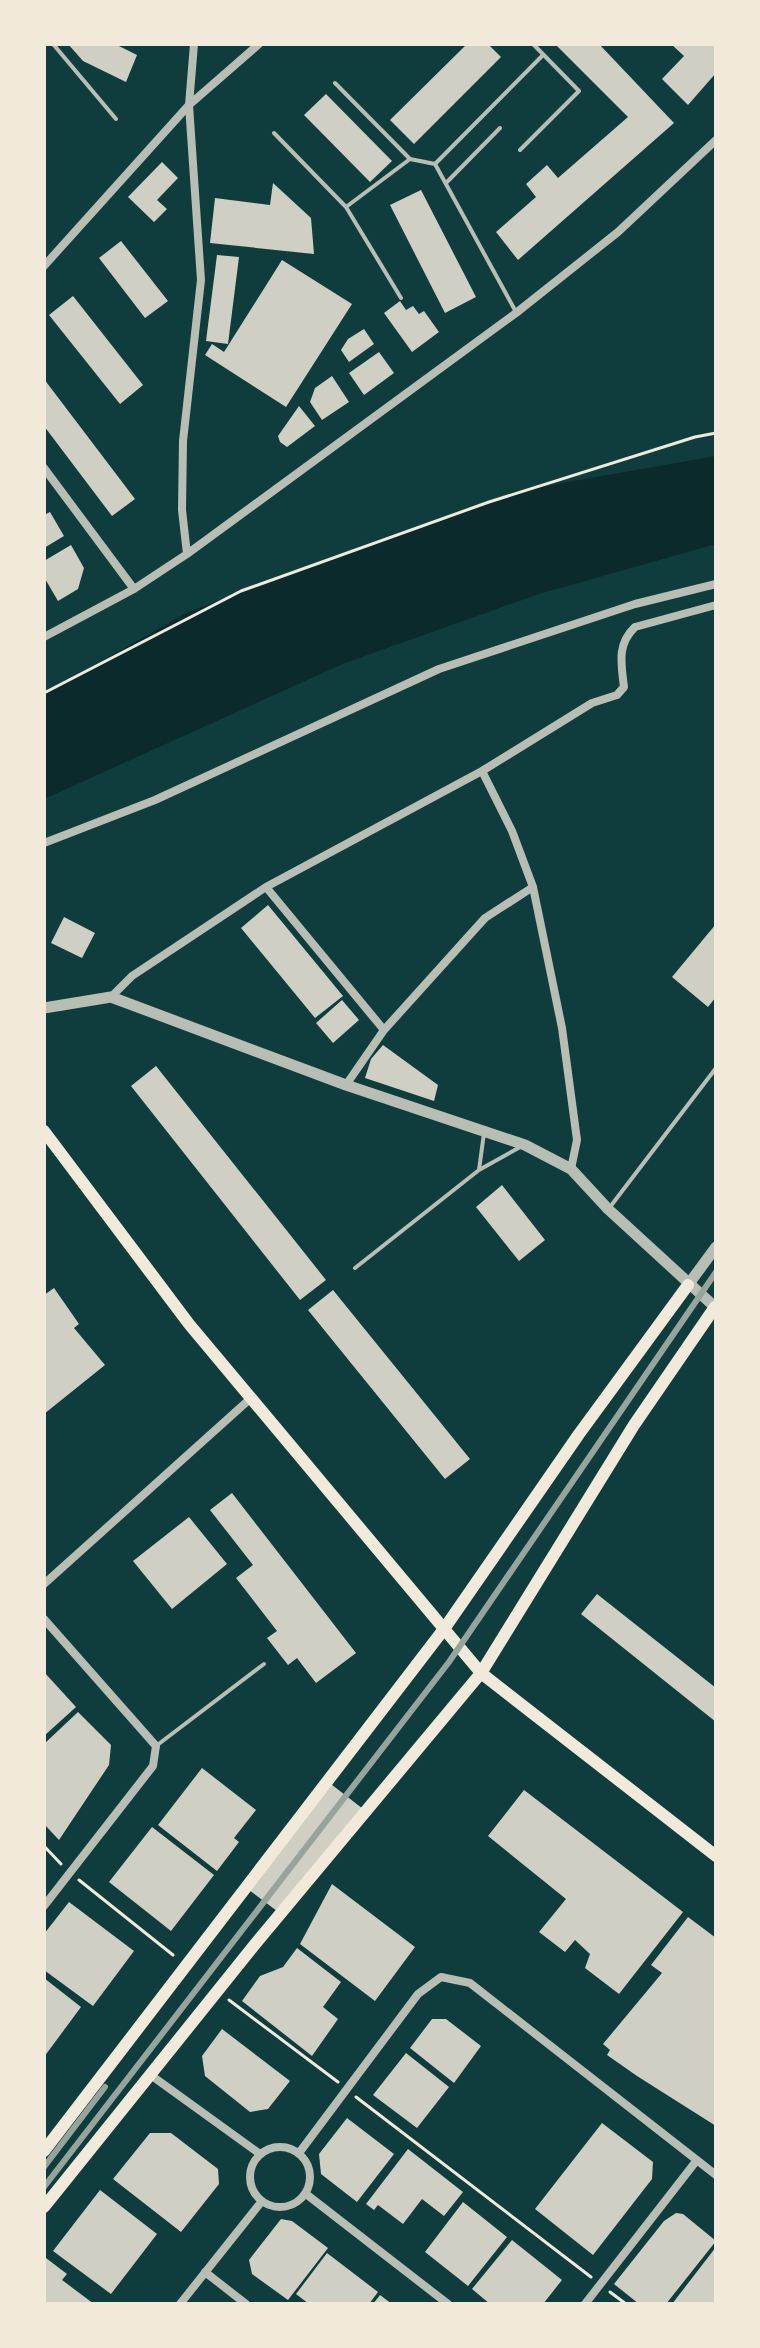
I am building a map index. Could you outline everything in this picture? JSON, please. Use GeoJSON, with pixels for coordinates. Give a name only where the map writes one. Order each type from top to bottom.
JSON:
{"type":"FeatureCollection","features":[{"type":"Feature","properties":{"kind":"main road"},"geometry":{"type":"LineString","coordinates":[[44,1131],[189,1324],[481,1673],[716,1856]]}},
{"type":"Feature","properties":{"kind":"main road"},"geometry":{"type":"LineString","coordinates":[[44,2151],[444,1629],[579,1434],[688,1285]]}},
{"type":"Feature","properties":{"kind":"main road"},"geometry":{"type":"LineString","coordinates":[[44,2207],[256,1943],[481,1673],[634,1425],[716,1307]]}},
{"type":"Feature","properties":{"kind":"street"},"geometry":{"type":"LineString","coordinates":[[187,554],[182,510],[183,441],[201,280],[189,105],[194,44]]}},
{"type":"Feature","properties":{"kind":"street"},"geometry":{"type":"LineString","coordinates":[[44,266],[189,105],[259,44]]}},
{"type":"Feature","properties":{"kind":"street"},"geometry":{"type":"LineString","coordinates":[[44,637],[134,589],[187,554],[516,313],[618,232],[716,140]]}},
{"type":"Feature","properties":{"kind":"street"},"geometry":{"type":"LineString","coordinates":[[44,468],[134,589]]}},
{"type":"Feature","properties":{"kind":"street"},"geometry":{"type":"LineString","coordinates":[[44,843],[155,800],[439,669],[635,604],[716,584]]}},
{"type":"Feature","properties":{"kind":"street"},"geometry":{"type":"LineString","coordinates":[[111,997],[132,976],[266,887],[482,771],[592,703],[617,695],[624,687],[621,646],[635,627],[716,605]]}},
{"type":"Feature","properties":{"kind":"street"},"geometry":{"type":"LineString","coordinates":[[482,771],[512,831],[533,887],[562,1028],[577,1140],[571,1169]]}},
{"type":"Feature","properties":{"kind":"street"},"geometry":{"type":"LineString","coordinates":[[266,887],[384,1030]]}},
{"type":"Feature","properties":{"kind":"street"},"geometry":{"type":"LineString","coordinates":[[346,1085],[384,1030],[485,918],[533,887]]}},
{"type":"Feature","properties":{"kind":"street"},"geometry":{"type":"LineString","coordinates":[[44,1008],[111,997],[346,1085],[525,1145],[571,1169],[608,1209],[688,1285],[716,1307]]}},
{"type":"Feature","properties":{"kind":"street"},"geometry":{"type":"LineString","coordinates":[[688,1285],[716,1247]]}},
{"type":"Feature","properties":{"kind":"street"},"geometry":{"type":"LineString","coordinates":[[44,1584],[251,1398]]}},
{"type":"Feature","properties":{"kind":"street"},"geometry":{"type":"LineString","coordinates":[[44,1619],[156,1746],[153,1766],[44,1906]]}},
{"type":"Feature","properties":{"kind":"street"},"geometry":{"type":"LineString","coordinates":[[299,2153],[418,1994],[441,1977],[470,1983],[716,2175]]}},
{"type":"Feature","properties":{"kind":"street"},"geometry":{"type":"LineString","coordinates":[[152,2076],[260,2154]]}},
{"type":"Feature","properties":{"kind":"street"},"geometry":{"type":"LineString","coordinates":[[283,2146],[299,2153],[305,2158],[311,2172],[306,2194],[290,2206],[270,2206],[262,2201],[255,2194],[250,2178],[254,2161],[267,2149],[283,2146]]}},
{"type":"Feature","properties":{"kind":"street"},"geometry":{"type":"LineString","coordinates":[[585,2304],[697,2160]]}},
{"type":"Feature","properties":{"kind":"street"},"geometry":{"type":"LineString","coordinates":[[306,2194],[448,2304]]}},
{"type":"Feature","properties":{"kind":"street"},"geometry":{"type":"LineString","coordinates":[[180,2304],[262,2201]]}},
{"type":"Feature","properties":{"kind":"street"},"geometry":{"type":"LineString","coordinates":[[205,2272],[246,2304]]}},
{"type":"Feature","properties":{"kind":"lane"},"geometry":{"type":"LineString","coordinates":[[53,44],[116,119]]}},
{"type":"Feature","properties":{"kind":"lane"},"geometry":{"type":"LineString","coordinates":[[520,150],[579,91],[533,44]]}},
{"type":"Feature","properties":{"kind":"lane"},"geometry":{"type":"LineString","coordinates":[[435,164],[543,55]]}},
{"type":"Feature","properties":{"kind":"lane"},"geometry":{"type":"LineString","coordinates":[[335,83],[410,159],[435,164],[516,313]]}},
{"type":"Feature","properties":{"kind":"lane"},"geometry":{"type":"LineString","coordinates":[[446,183],[500,128]]}},
{"type":"Feature","properties":{"kind":"lane"},"geometry":{"type":"LineString","coordinates":[[274,133],[346,207],[401,298]]}},
{"type":"Feature","properties":{"kind":"lane"},"geometry":{"type":"LineString","coordinates":[[346,207],[410,159]]}},
{"type":"Feature","properties":{"kind":"lane"},"geometry":{"type":"LineString","coordinates":[[608,1209],[716,1068]]}},
{"type":"Feature","properties":{"kind":"lane"},"geometry":{"type":"LineString","coordinates":[[479,1170],[484,1131]]}},
{"type":"Feature","properties":{"kind":"lane"},"geometry":{"type":"LineString","coordinates":[[355,1268],[479,1170],[525,1145]]}},
{"type":"Feature","properties":{"kind":"lane"},"geometry":{"type":"LineString","coordinates":[[156,1746],[264,1664]]}},
{"type":"Feature","properties":{"kind":"path"},"geometry":{"type":"LineString","coordinates":[[44,693],[241,591],[489,502],[716,433]]}},
{"type":"Feature","properties":{"kind":"path"},"geometry":{"type":"LineString","coordinates":[[345,2088],[626,2304]]}},
{"type":"Feature","properties":{"kind":"water"},"geometry":{"type":"Polygon","coordinates":[[[716,456],[716,544],[539,594],[345,663],[44,799],[44,694],[188,612],[528,489],[716,456]]]}},
{"type":"Feature","properties":{"kind":"building"},"geometry":{"type":"Polygon","coordinates":[[[68,44],[115,44],[137,55],[126,82],[83,61],[68,44]]]}},
{"type":"Feature","properties":{"kind":"building"},"geometry":{"type":"Polygon","coordinates":[[[467,44],[488,44],[501,57],[414,144],[390,120],[467,44]]]}},
{"type":"Feature","properties":{"kind":"building"},"geometry":{"type":"Polygon","coordinates":[[[555,44],[599,44],[674,123],[518,260],[496,232],[536,197],[526,184],[547,165],[558,178],[628,117],[555,44]]]}},
{"type":"Feature","properties":{"kind":"building"},"geometry":{"type":"Polygon","coordinates":[[[671,44],[716,44],[716,73],[688,105],[662,79],[684,56],[671,44]]]}},
{"type":"Feature","properties":{"kind":"building"},"geometry":{"type":"Polygon","coordinates":[[[326,94],[392,161],[370,182],[304,115],[326,94]]]}},
{"type":"Feature","properties":{"kind":"building"},"geometry":{"type":"Polygon","coordinates":[[[162,162],[178,178],[157,200],[167,209],[154,222],[128,197],[162,162]]]}},
{"type":"Feature","properties":{"kind":"building"},"geometry":{"type":"Polygon","coordinates":[[[273,183],[311,218],[314,254],[210,243],[215,198],[270,205],[273,183]]]}},
{"type":"Feature","properties":{"kind":"building"},"geometry":{"type":"Polygon","coordinates":[[[421,190],[476,297],[445,313],[390,205],[421,190]]]}},
{"type":"Feature","properties":{"kind":"building"},"geometry":{"type":"Polygon","coordinates":[[[121,241],[168,301],[145,318],[99,258],[121,241]]]}},
{"type":"Feature","properties":{"kind":"building"},"geometry":{"type":"Polygon","coordinates":[[[217,255],[239,257],[228,344],[206,341],[217,255]]]}},
{"type":"Feature","properties":{"kind":"building"},"geometry":{"type":"Polygon","coordinates":[[[282,260],[352,304],[286,407],[205,355],[212,344],[224,352],[282,260]]]}},
{"type":"Feature","properties":{"kind":"building"},"geometry":{"type":"Polygon","coordinates":[[[73,296],[143,385],[120,404],[49,315],[73,296]]]}},
{"type":"Feature","properties":{"kind":"building"},"geometry":{"type":"Polygon","coordinates":[[[400,301],[406,310],[413,306],[419,314],[424,311],[439,332],[412,352],[384,313],[400,301]]]}},
{"type":"Feature","properties":{"kind":"building"},"geometry":{"type":"Polygon","coordinates":[[[364,329],[374,344],[349,362],[341,350],[348,339],[364,329]]]}},
{"type":"Feature","properties":{"kind":"building"},"geometry":{"type":"Polygon","coordinates":[[[379,352],[394,373],[364,395],[349,373],[379,352]]]}},
{"type":"Feature","properties":{"kind":"building"},"geometry":{"type":"Polygon","coordinates":[[[332,376],[349,402],[322,420],[310,402],[315,388],[332,376]]]}},
{"type":"Feature","properties":{"kind":"building"},"geometry":{"type":"Polygon","coordinates":[[[44,379],[135,499],[112,516],[44,426],[44,379]]]}},
{"type":"Feature","properties":{"kind":"building"},"geometry":{"type":"Polygon","coordinates":[[[299,406],[315,426],[287,447],[278,436],[299,406]]]}},
{"type":"Feature","properties":{"kind":"building"},"geometry":{"type":"Polygon","coordinates":[[[50,512],[64,536],[44,548],[44,515],[50,512]]]}},
{"type":"Feature","properties":{"kind":"building"},"geometry":{"type":"Polygon","coordinates":[[[71,545],[84,568],[78,589],[58,601],[44,577],[44,561],[71,545]]]}},
{"type":"Feature","properties":{"kind":"building"},"geometry":{"type":"Polygon","coordinates":[[[268,905],[343,996],[315,1018],[241,928],[268,905]]]}},
{"type":"Feature","properties":{"kind":"building"},"geometry":{"type":"Polygon","coordinates":[[[64,917],[95,933],[82,958],[51,943],[64,917]]]}},
{"type":"Feature","properties":{"kind":"building"},"geometry":{"type":"Polygon","coordinates":[[[716,924],[716,997],[708,1007],[672,977],[716,924]]]}},
{"type":"Feature","properties":{"kind":"building"},"geometry":{"type":"Polygon","coordinates":[[[342,1000],[359,1020],[333,1043],[316,1023],[342,1000]]]}},
{"type":"Feature","properties":{"kind":"building"},"geometry":{"type":"Polygon","coordinates":[[[383,1045],[438,1085],[434,1101],[365,1078],[371,1059],[383,1045]]]}},
{"type":"Feature","properties":{"kind":"building"},"geometry":{"type":"Polygon","coordinates":[[[156,1066],[326,1280],[300,1300],[131,1086],[156,1066]]]}},
{"type":"Feature","properties":{"kind":"building"},"geometry":{"type":"Polygon","coordinates":[[[502,1185],[545,1240],[519,1261],[476,1207],[502,1185]]]}},
{"type":"Feature","properties":{"kind":"building"},"geometry":{"type":"Polygon","coordinates":[[[54,1288],[79,1324],[74,1328],[105,1365],[44,1414],[44,1295],[54,1288]]]}},
{"type":"Feature","properties":{"kind":"building"},"geometry":{"type":"Polygon","coordinates":[[[333,1290],[470,1459],[445,1479],[308,1310],[333,1290]]]}},
{"type":"Feature","properties":{"kind":"building"},"geometry":{"type":"Polygon","coordinates":[[[232,1493],[356,1653],[316,1683],[297,1658],[288,1665],[267,1638],[277,1631],[236,1578],[253,1565],[210,1510],[232,1493]]]}},
{"type":"Feature","properties":{"kind":"building"},"geometry":{"type":"Polygon","coordinates":[[[189,1517],[227,1564],[172,1609],[133,1561],[189,1517]]]}},
{"type":"Feature","properties":{"kind":"building"},"geometry":{"type":"Polygon","coordinates":[[[597,1594],[716,1688],[716,1722],[581,1614],[597,1594]]]}},
{"type":"Feature","properties":{"kind":"building"},"geometry":{"type":"Polygon","coordinates":[[[44,1672],[76,1707],[44,1736],[44,1672]]]}},
{"type":"Feature","properties":{"kind":"building"},"geometry":{"type":"Polygon","coordinates":[[[78,1712],[111,1745],[109,1765],[59,1840],[44,1824],[44,1744],[78,1712]]]}},
{"type":"Feature","properties":{"kind":"building"},"geometry":{"type":"Polygon","coordinates":[[[202,1768],[256,1810],[234,1838],[239,1842],[217,1871],[158,1825],[202,1768]]]}},
{"type":"Feature","properties":{"kind":"building"},"geometry":{"type":"Polygon","coordinates":[[[327,1781],[367,1812],[285,1917],[245,1887],[327,1781]]]}},
{"type":"Feature","properties":{"kind":"building"},"geometry":{"type":"Polygon","coordinates":[[[524,1790],[683,1912],[619,1994],[585,1968],[590,1954],[575,1940],[565,1952],[539,1932],[566,1899],[488,1836],[524,1790]]]}},
{"type":"Feature","properties":{"kind":"building"},"geometry":{"type":"Polygon","coordinates":[[[152,1827],[214,1875],[171,1931],[109,1882],[152,1827]]]}},
{"type":"Feature","properties":{"kind":"building"},"geometry":{"type":"Polygon","coordinates":[[[332,1884],[415,1947],[375,2001],[300,1944],[332,1884]]]}},
{"type":"Feature","properties":{"kind":"building"},"geometry":{"type":"Polygon","coordinates":[[[69,1902],[134,1951],[93,2006],[44,1970],[44,1934],[69,1902]]]}},
{"type":"Feature","properties":{"kind":"building"},"geometry":{"type":"Polygon","coordinates":[[[688,1917],[716,1938],[716,2126],[607,2055],[610,2050],[603,2044],[662,1973],[651,1965],[688,1917]]]}},
{"type":"Feature","properties":{"kind":"building"},"geometry":{"type":"Polygon","coordinates":[[[297,1948],[341,1982],[323,2007],[338,2019],[312,2056],[242,2001],[260,1976],[283,1967],[297,1948]]]}},
{"type":"Feature","properties":{"kind":"building"},"geometry":{"type":"Polygon","coordinates":[[[44,1978],[81,2007],[44,2057],[44,1978]]]}},
{"type":"Feature","properties":{"kind":"building"},"geometry":{"type":"Polygon","coordinates":[[[432,2019],[446,2019],[481,2046],[454,2083],[410,2048],[432,2019]]]}},
{"type":"Feature","properties":{"kind":"building"},"geometry":{"type":"Polygon","coordinates":[[[222,2029],[290,2081],[268,2109],[250,2112],[205,2076],[202,2056],[222,2029]]]}},
{"type":"Feature","properties":{"kind":"building"},"geometry":{"type":"Polygon","coordinates":[[[406,2053],[449,2087],[417,2128],[373,2095],[406,2053]]]}},
{"type":"Feature","properties":{"kind":"building"},"geometry":{"type":"Polygon","coordinates":[[[347,2118],[394,2154],[357,2202],[321,2174],[319,2154],[347,2118]]]}},
{"type":"Feature","properties":{"kind":"building"},"geometry":{"type":"Polygon","coordinates":[[[602,2123],[653,2162],[652,2179],[593,2255],[535,2209],[602,2123]]]}},
{"type":"Feature","properties":{"kind":"building"},"geometry":{"type":"Polygon","coordinates":[[[150,2133],[171,2133],[218,2169],[219,2184],[181,2232],[113,2179],[150,2133]]]}},
{"type":"Feature","properties":{"kind":"building"},"geometry":{"type":"Polygon","coordinates":[[[408,2149],[463,2192],[444,2216],[422,2199],[403,2224],[378,2205],[374,2210],[366,2204],[408,2149]]]}},
{"type":"Feature","properties":{"kind":"building"},"geometry":{"type":"Polygon","coordinates":[[[100,2190],[157,2234],[111,2294],[53,2251],[100,2190]]]}},
{"type":"Feature","properties":{"kind":"building"},"geometry":{"type":"Polygon","coordinates":[[[463,2202],[507,2237],[468,2286],[425,2252],[463,2202]]]}},
{"type":"Feature","properties":{"kind":"building"},"geometry":{"type":"Polygon","coordinates":[[[676,2213],[683,2214],[716,2241],[666,2304],[639,2304],[614,2284],[664,2221],[676,2213]]]}},
{"type":"Feature","properties":{"kind":"building"},"geometry":{"type":"Polygon","coordinates":[[[281,2219],[292,2221],[328,2248],[288,2300],[252,2274],[249,2260],[281,2219]]]}},
{"type":"Feature","properties":{"kind":"building"},"geometry":{"type":"Polygon","coordinates":[[[512,2240],[562,2280],[543,2304],[490,2304],[472,2289],[512,2240]]]}},
{"type":"Feature","properties":{"kind":"building"},"geometry":{"type":"Polygon","coordinates":[[[716,2247],[716,2304],[672,2304],[716,2247]]]}},
{"type":"Feature","properties":{"kind":"building"},"geometry":{"type":"Polygon","coordinates":[[[327,2253],[378,2292],[369,2304],[309,2304],[296,2294],[327,2253]]]}},
{"type":"Feature","properties":{"kind":"building"},"geometry":{"type":"Polygon","coordinates":[[[46,2258],[67,2274],[62,2280],[94,2304],[44,2304],[46,2258]]]}},
{"type":"Feature","properties":{"kind":"building"},"geometry":{"type":"Polygon","coordinates":[[[380,2295],[392,2304],[373,2304],[380,2295]]]}},
{"type":"Feature","properties":{"kind":"railway"},"geometry":{"type":"LineString","coordinates":[[44,2187],[449,1662],[716,1272]]}},
{"type":"Feature","properties":{"kind":"railway"},"geometry":{"type":"LineString","coordinates":[[44,2167],[105,2087]]}}]}
